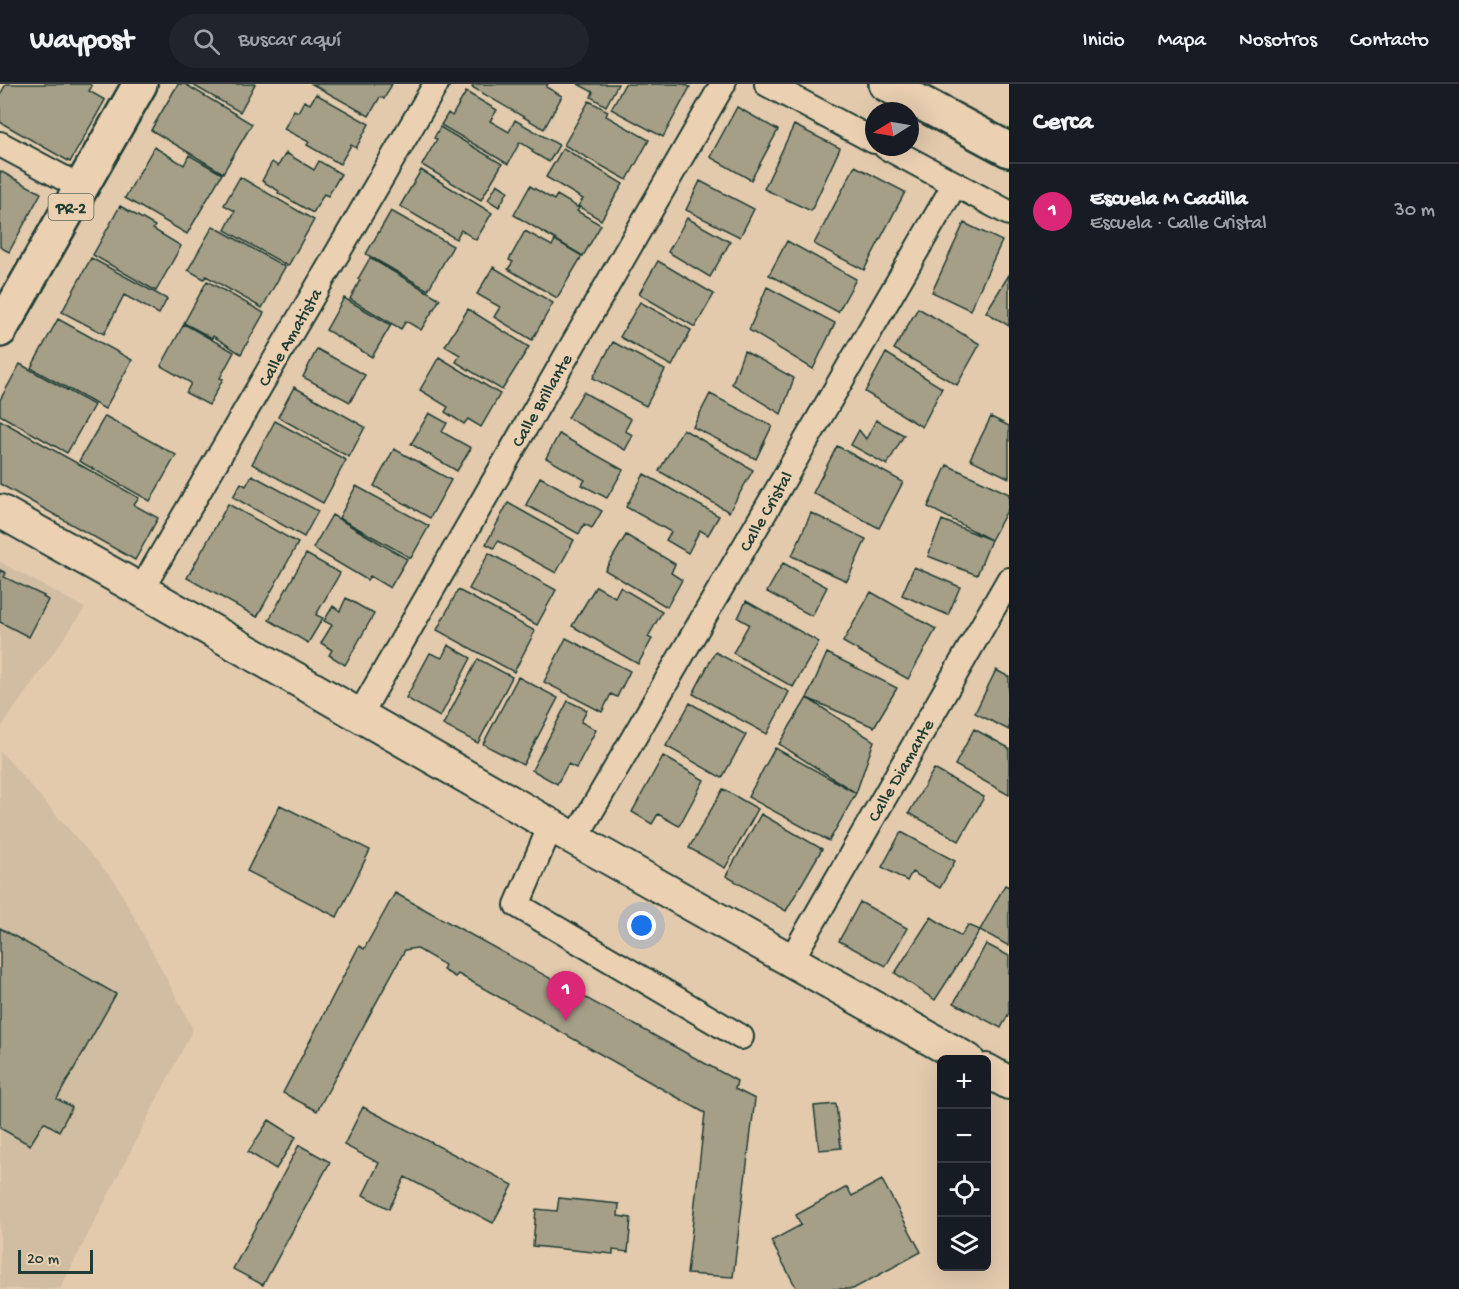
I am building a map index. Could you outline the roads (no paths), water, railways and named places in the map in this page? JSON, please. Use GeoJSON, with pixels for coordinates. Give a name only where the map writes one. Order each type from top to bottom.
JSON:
{"type":"FeatureCollection","features":[{"type":"Feature","properties":{"kind":"main road","name":"PR-2"},"geometry":{"type":"LineString","coordinates":[[0,330],[140,84]]}},
{"type":"Feature","properties":{"kind":"main road"},"geometry":{"type":"LineString","coordinates":[[886,84],[1009,150]]}},
{"type":"Feature","properties":{"kind":"street","name":"Calle Amatista"},"geometry":{"type":"LineString","coordinates":[[141,590],[436,84]]}},
{"type":"Feature","properties":{"kind":"street","name":"Calle Brillante"},"geometry":{"type":"LineString","coordinates":[[359,716],[723,84]]}},
{"type":"Feature","properties":{"kind":"street"},"geometry":{"type":"LineString","coordinates":[[767,84],[865,136]]}},
{"type":"Feature","properties":{"kind":"street"},"geometry":{"type":"LineString","coordinates":[[0,144],[82,188]]}},
{"type":"Feature","properties":{"kind":"street"},"geometry":{"type":"LineString","coordinates":[[903,156],[1009,213]]}},
{"type":"Feature","properties":{"kind":"street","name":"Calle Cristal"},"geometry":{"type":"LineString","coordinates":[[741,1037],[517,905],[955,184]]}},
{"type":"Feature","properties":{"kind":"street"},"geometry":{"type":"LineString","coordinates":[[0,511],[563,832],[961,1055]]}},
{"type":"Feature","properties":{"kind":"street","name":"Calle Diamante"},"geometry":{"type":"LineString","coordinates":[[791,960],[1009,580]]}},
{"type":"Feature","properties":{"kind":"street"},"geometry":{"type":"LineString","coordinates":[[991,1072],[1009,1083]]}},
{"type":"Feature","properties":{"kind":"place","name":"Escuela M Cadilla"},"geometry":{"type":"Point","coordinates":[566,1021]}}]}
